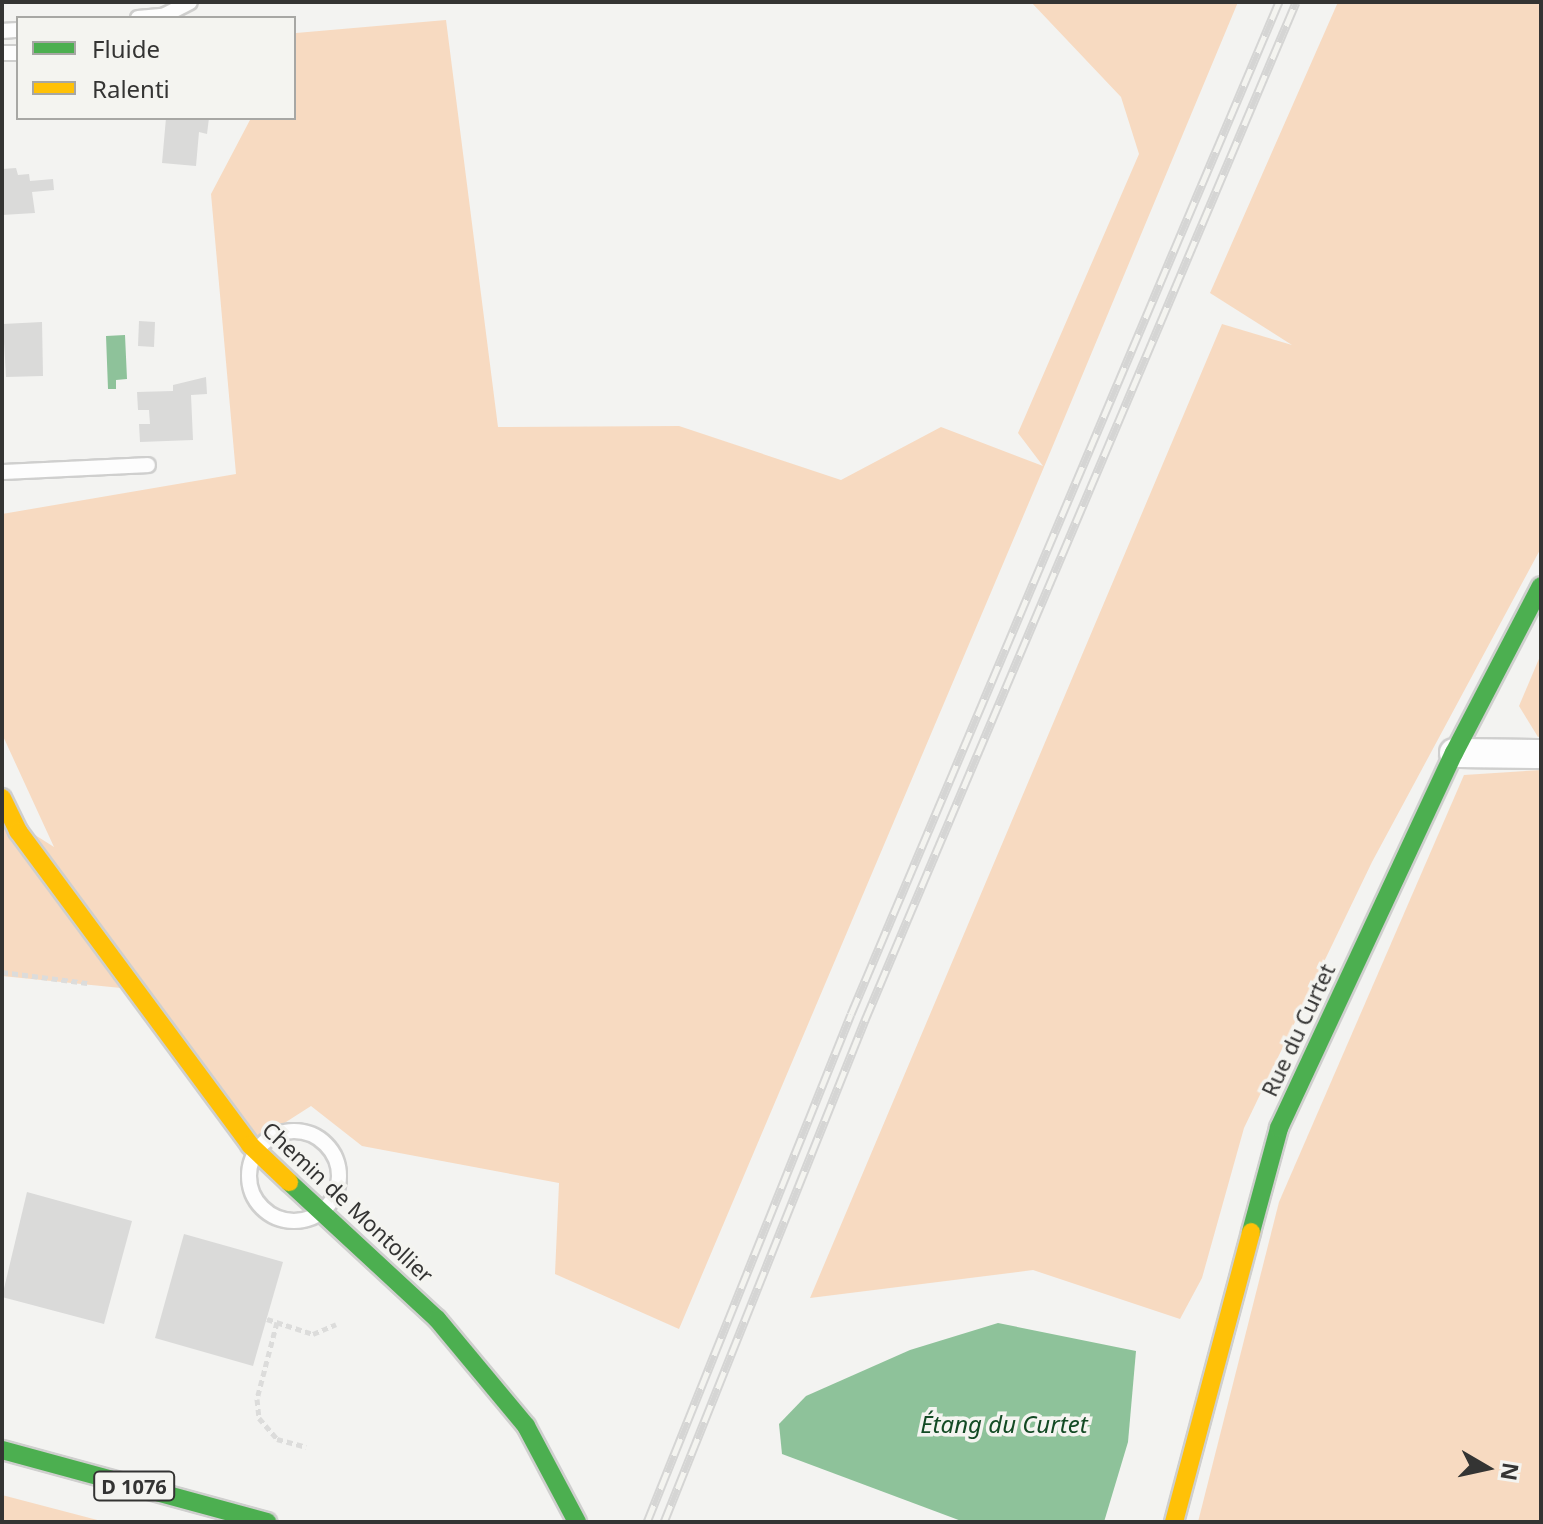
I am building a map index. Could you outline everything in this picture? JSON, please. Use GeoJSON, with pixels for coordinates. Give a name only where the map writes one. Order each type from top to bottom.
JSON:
{"type":"FeatureCollection","features":[{"type":"Feature","properties":{"kind":"street","name":"Rue du Curtet"},"geometry":{"type":"LineString","coordinates":[[1174,1522],[1279,1128],[1454,753],[1541,586]]}},
{"type":"Feature","properties":{"kind":"street"},"geometry":{"type":"LineString","coordinates":[[1454,753],[1541,754]]}},
{"type":"Feature","properties":{"kind":"street","name":"Chemin de Montollier"},"geometry":{"type":"LineString","coordinates":[[2,798],[18,831],[131,989],[256,1151],[437,1319],[526,1426],[577,1522]]}},
{"type":"Feature","properties":{"kind":"street","name":"D 1076"},"geometry":{"type":"LineString","coordinates":[[2,1450],[267,1522]]}},
{"type":"Feature","properties":{"kind":"lane"},"geometry":{"type":"LineString","coordinates":[[163,16],[190,2]]}},
{"type":"Feature","properties":{"kind":"lane"},"geometry":{"type":"LineString","coordinates":[[2,472],[148,465]]}},
{"type":"Feature","properties":{"kind":"lane"},"geometry":{"type":"LineString","coordinates":[[281,1132],[312,1134],[325,1142],[339,1170],[332,1201],[321,1212],[287,1221],[261,1206],[249,1180],[256,1151],[281,1132]]}},
{"type":"Feature","properties":{"kind":"path"},"geometry":{"type":"LineString","coordinates":[[2,972],[131,989]]}},
{"type":"Feature","properties":{"kind":"path"},"geometry":{"type":"LineString","coordinates":[[267,1319],[313,1334],[336,1324]]}},
{"type":"Feature","properties":{"kind":"path"},"geometry":{"type":"LineString","coordinates":[[277,1322],[257,1399],[259,1418],[277,1439],[306,1447]]}},
{"type":"Feature","properties":{"kind":"shaded area"},"geometry":{"type":"Polygon","coordinates":[[[1031,2],[1238,2],[1044,467],[679,1329],[555,1274],[559,1183],[362,1146],[311,1106],[250,1145],[131,989],[2,976],[2,814],[54,847],[2,734],[2,514],[236,474],[211,194],[250,120],[296,120],[296,33],[446,20],[498,427],[679,426],[841,480],[941,427],[1043,466],[1018,433],[1139,154],[1121,97],[1031,2]]]}},
{"type":"Feature","properties":{"kind":"shaded area"},"geometry":{"type":"Polygon","coordinates":[[[1338,2],[1541,2],[1541,548],[1372,862],[1244,1128],[1202,1278],[1180,1319],[1033,1270],[810,1298],[1222,324],[1292,345],[1210,293],[1338,2]]]}},
{"type":"Feature","properties":{"kind":"shaded area"},"geometry":{"type":"Polygon","coordinates":[[[1541,654],[1541,736],[1538,737],[1519,706],[1541,654]]]}},
{"type":"Feature","properties":{"kind":"shaded area"},"geometry":{"type":"Polygon","coordinates":[[[1541,770],[1541,1522],[1198,1522],[1279,1202],[1464,775],[1541,770]]]}},
{"type":"Feature","properties":{"kind":"shaded area"},"geometry":{"type":"Polygon","coordinates":[[[2,1495],[105,1522],[2,1522],[2,1495]]]}},
{"type":"Feature","properties":{"kind":"water"},"geometry":{"type":"Polygon","coordinates":[[[125,335],[127,379],[116,380],[116,389],[108,389],[106,336],[125,335]]]}},
{"type":"Feature","properties":{"kind":"water","name":"Étang du Curtet"},"geometry":{"type":"Polygon","coordinates":[[[998,1323],[1136,1351],[1128,1442],[1104,1522],[964,1522],[782,1454],[779,1424],[806,1396],[910,1350],[998,1323]]]}},
{"type":"Feature","properties":{"kind":"building"},"geometry":{"type":"Polygon","coordinates":[[[166,120],[209,120],[207,134],[199,132],[196,166],[162,163],[166,120]]]}},
{"type":"Feature","properties":{"kind":"building"},"geometry":{"type":"Polygon","coordinates":[[[16,168],[18,175],[29,174],[30,181],[53,179],[54,190],[32,192],[35,213],[2,215],[2,169],[16,168]]]}},
{"type":"Feature","properties":{"kind":"building"},"geometry":{"type":"Polygon","coordinates":[[[139,321],[155,322],[154,347],[138,346],[139,321]]]}},
{"type":"Feature","properties":{"kind":"building"},"geometry":{"type":"Polygon","coordinates":[[[42,322],[43,376],[6,377],[3,324],[42,322]]]}},
{"type":"Feature","properties":{"kind":"building"},"geometry":{"type":"Polygon","coordinates":[[[206,377],[207,394],[191,395],[193,440],[140,442],[139,424],[150,424],[149,410],[138,410],[137,392],[173,391],[173,385],[206,377]]]}},
{"type":"Feature","properties":{"kind":"building"},"geometry":{"type":"Polygon","coordinates":[[[27,1192],[132,1221],[104,1324],[2,1297],[27,1192]]]}},
{"type":"Feature","properties":{"kind":"building"},"geometry":{"type":"Polygon","coordinates":[[[184,1234],[283,1262],[253,1366],[155,1338],[184,1234]]]}},
{"type":"Feature","properties":{"kind":"railway"},"geometry":{"type":"LineString","coordinates":[[647,1522],[851,1014],[1279,2]]}},
{"type":"Feature","properties":{"kind":"railway"},"geometry":{"type":"LineString","coordinates":[[664,1522],[865,1020],[1296,2]]}},
{"type":"Feature","properties":{"kind":"traffic: fast"},"geometry":{"type":"LineString","coordinates":[[1251,1232],[1279,1128],[1454,753],[1541,586]]}},
{"type":"Feature","properties":{"kind":"traffic: fast"},"geometry":{"type":"LineString","coordinates":[[289,1182],[437,1319],[526,1426],[577,1522]]}},
{"type":"Feature","properties":{"kind":"traffic: fast"},"geometry":{"type":"LineString","coordinates":[[2,1450],[267,1522]]}},
{"type":"Feature","properties":{"kind":"traffic: slow"},"geometry":{"type":"LineString","coordinates":[[2,798],[18,831],[250,1145],[289,1182]]}},
{"type":"Feature","properties":{"kind":"traffic: slow"},"geometry":{"type":"LineString","coordinates":[[1174,1522],[1251,1232]]}}]}
